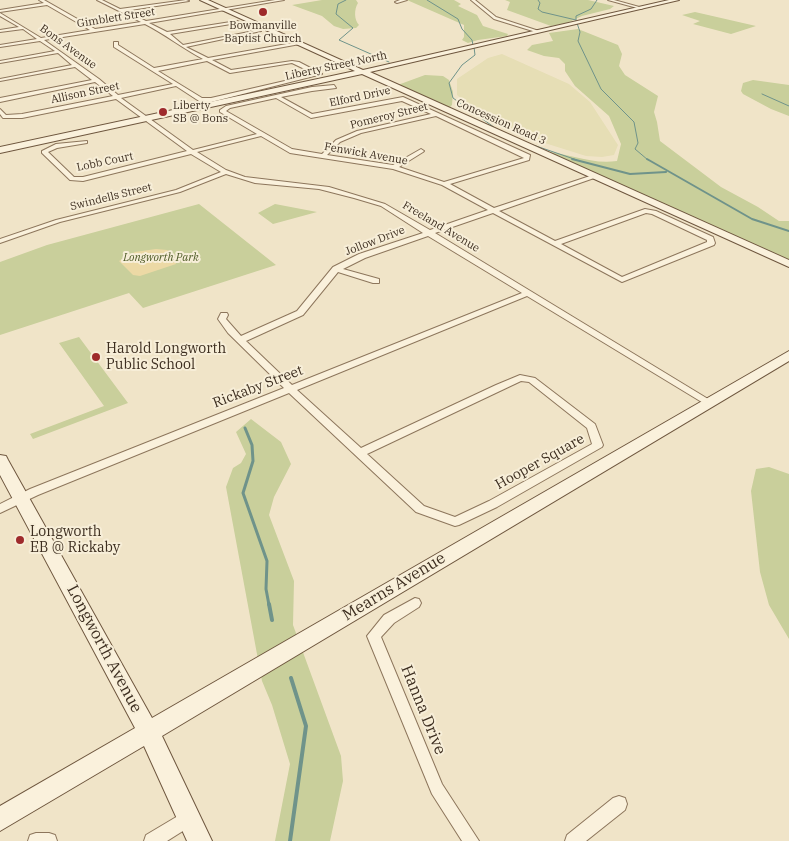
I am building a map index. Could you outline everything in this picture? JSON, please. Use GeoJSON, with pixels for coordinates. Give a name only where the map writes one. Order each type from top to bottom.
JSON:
{"type":"FeatureCollection","features":[{"type":"Feature","properties":{"kind":"street"},"geometry":{"type":"LineString","coordinates":[[41,0],[95,30]]}},
{"type":"Feature","properties":{"kind":"street"},"geometry":{"type":"LineString","coordinates":[[100,0],[167,33],[183,46],[230,72],[292,62],[320,74],[211,100],[201,100],[116,46],[116,43]]}},
{"type":"Feature","properties":{"kind":"street","name":"Concession Road 3"},"geometry":{"type":"LineString","coordinates":[[203,0],[789,264]]}},
{"type":"Feature","properties":{"kind":"street","name":"Gimblett Street"},"geometry":{"type":"LineString","coordinates":[[0,46],[282,0]]}},
{"type":"Feature","properties":{"kind":"street"},"geometry":{"type":"LineString","coordinates":[[303,0],[308,2]]}},
{"type":"Feature","properties":{"kind":"street"},"geometry":{"type":"LineString","coordinates":[[397,2],[405,0]]}},
{"type":"Feature","properties":{"kind":"street"},"geometry":{"type":"LineString","coordinates":[[473,0],[495,18],[537,31]]}},
{"type":"Feature","properties":{"kind":"street"},"geometry":{"type":"LineString","coordinates":[[610,0],[640,8]]}},
{"type":"Feature","properties":{"kind":"street","name":"Liberty Street North"},"geometry":{"type":"LineString","coordinates":[[0,150],[362,72],[676,0]]}},
{"type":"Feature","properties":{"kind":"street"},"geometry":{"type":"LineString","coordinates":[[119,10],[187,1]]}},
{"type":"Feature","properties":{"kind":"street"},"geometry":{"type":"LineString","coordinates":[[0,13],[48,4]]}},
{"type":"Feature","properties":{"kind":"street","name":"Bons Avenue"},"geometry":{"type":"LineString","coordinates":[[0,13],[77,65],[145,118]]}},
{"type":"Feature","properties":{"kind":"street"},"geometry":{"type":"LineString","coordinates":[[167,33],[237,22],[258,31],[183,46]]}},
{"type":"Feature","properties":{"kind":"street"},"geometry":{"type":"LineString","coordinates":[[0,31],[24,28]]}},
{"type":"Feature","properties":{"kind":"street"},"geometry":{"type":"LineString","coordinates":[[154,70],[298,43]]}},
{"type":"Feature","properties":{"kind":"street"},"geometry":{"type":"LineString","coordinates":[[0,62],[58,52]]}},
{"type":"Feature","properties":{"kind":"street"},"geometry":{"type":"LineString","coordinates":[[0,80],[77,65]]}},
{"type":"Feature","properties":{"kind":"street"},"geometry":{"type":"LineString","coordinates":[[0,100],[97,80]]}},
{"type":"Feature","properties":{"kind":"street","name":"Allison Street"},"geometry":{"type":"LineString","coordinates":[[0,111],[5,117],[22,116],[176,85]]}},
{"type":"Feature","properties":{"kind":"street"},"geometry":{"type":"LineString","coordinates":[[277,97],[312,89],[334,87]]}},
{"type":"Feature","properties":{"kind":"street","name":"Elford Drive"},"geometry":{"type":"LineString","coordinates":[[277,97],[310,116],[403,99],[528,156],[527,159],[444,184]]}},
{"type":"Feature","properties":{"kind":"street","name":"Fenwick Avenue"},"geometry":{"type":"LineString","coordinates":[[277,97],[228,107],[222,112],[259,135],[290,151],[394,168],[444,184],[622,280],[711,243],[710,239],[654,212],[646,211],[556,243]]}},
{"type":"Feature","properties":{"kind":"street","name":"Pomeroy Street"},"geometry":{"type":"LineString","coordinates":[[323,156],[338,141],[358,132],[437,114]]}},
{"type":"Feature","properties":{"kind":"street","name":"Freeland Avenue"},"geometry":{"type":"LineString","coordinates":[[145,118],[192,152],[226,172],[260,181],[310,186],[350,194],[383,205],[708,402]]}},
{"type":"Feature","properties":{"kind":"street"},"geometry":{"type":"LineString","coordinates":[[192,152],[259,135]]}},
{"type":"Feature","properties":{"kind":"street","name":"Lobb Court"},"geometry":{"type":"LineString","coordinates":[[85,142],[56,146],[44,152],[72,179],[83,179],[192,152]]}},
{"type":"Feature","properties":{"kind":"street"},"geometry":{"type":"LineString","coordinates":[[394,168],[421,151]]}},
{"type":"Feature","properties":{"kind":"street","name":"Swindells Street"},"geometry":{"type":"LineString","coordinates":[[0,241],[58,221],[178,190],[226,172]]}},
{"type":"Feature","properties":{"kind":"street","name":"Jollow Drive"},"geometry":{"type":"LineString","coordinates":[[240,340],[300,312],[336,269],[362,256],[596,176]]}},
{"type":"Feature","properties":{"kind":"street"},"geometry":{"type":"LineString","coordinates":[[336,269],[376,281]]}},
{"type":"Feature","properties":{"kind":"street","name":"Rickaby Street"},"geometry":{"type":"LineString","coordinates":[[0,509],[21,498],[528,292]]}},
{"type":"Feature","properties":{"kind":"street","name":"Hooper Square"},"geometry":{"type":"LineString","coordinates":[[224,315],[222,319],[240,340],[291,389],[420,509],[456,522],[493,504],[598,445],[591,426],[532,380],[520,378],[360,453]]}},
{"type":"Feature","properties":{"kind":"street","name":"Mearns Avenue"},"geometry":{"type":"LineString","coordinates":[[0,819],[789,355]]}},
{"type":"Feature","properties":{"kind":"street","name":"Longworth Avenue"},"geometry":{"type":"LineString","coordinates":[[0,460],[148,731],[200,841]]}},
{"type":"Feature","properties":{"kind":"street","name":"Hanna Drive"},"geometry":{"type":"LineString","coordinates":[[415,603],[389,618],[374,636],[437,789],[471,841]]}},
{"type":"Feature","properties":{"kind":"street"},"geometry":{"type":"LineString","coordinates":[[574,841],[619,804]]}},
{"type":"Feature","properties":{"kind":"street"},"geometry":{"type":"LineString","coordinates":[[152,841],[188,818]]}},
{"type":"Feature","properties":{"kind":"street"},"geometry":{"type":"LineString","coordinates":[[36,841],[49,841]]}},
{"type":"Feature","properties":{"kind":"shaded area"},"geometry":{"type":"Polygon","coordinates":[[[502,54],[569,84],[590,102],[618,145],[614,155],[602,157],[586,156],[532,139],[485,118],[457,95],[457,79],[488,58],[502,54]]]}},
{"type":"Feature","properties":{"kind":"green space"},"geometry":{"type":"Polygon","coordinates":[[[322,0],[356,0],[358,3],[355,17],[359,25],[356,28],[343,29],[334,26],[322,16],[292,5],[322,0]]]}},
{"type":"Feature","properties":{"kind":"green space"},"geometry":{"type":"Polygon","coordinates":[[[407,0],[454,0],[461,4],[458,6],[477,15],[483,26],[508,34],[507,36],[468,43],[462,40],[464,37],[464,25],[407,0]]]}},
{"type":"Feature","properties":{"kind":"green space"},"geometry":{"type":"Polygon","coordinates":[[[505,0],[588,0],[614,6],[567,23],[551,26],[507,10],[510,2],[505,0]]]}},
{"type":"Feature","properties":{"kind":"green space"},"geometry":{"type":"Polygon","coordinates":[[[695,12],[756,26],[731,34],[693,24],[700,21],[682,15],[695,12]]]}},
{"type":"Feature","properties":{"kind":"green space"},"geometry":{"type":"Polygon","coordinates":[[[578,29],[618,45],[622,54],[619,66],[625,75],[658,96],[654,112],[660,141],[721,187],[779,221],[789,221],[789,264],[542,151],[589,160],[617,161],[621,144],[609,116],[575,86],[565,71],[565,64],[559,58],[544,56],[527,50],[532,45],[553,41],[549,33],[578,29]]]}},
{"type":"Feature","properties":{"kind":"green space"},"geometry":{"type":"Polygon","coordinates":[[[425,75],[443,76],[449,80],[453,92],[452,105],[449,108],[395,86],[425,75]]]}},
{"type":"Feature","properties":{"kind":"green space"},"geometry":{"type":"Polygon","coordinates":[[[753,80],[789,85],[789,116],[743,94],[741,91],[743,83],[753,80]]]}},
{"type":"Feature","properties":{"kind":"green space","name":"Longworth Park"},"geometry":{"type":"Polygon","coordinates":[[[199,204],[276,265],[143,308],[129,293],[0,335],[0,262],[47,245],[199,204]]]}},
{"type":"Feature","properties":{"kind":"green space"},"geometry":{"type":"Polygon","coordinates":[[[275,204],[317,212],[273,224],[258,213],[275,204]]]}},
{"type":"Feature","properties":{"kind":"green space"},"geometry":{"type":"Polygon","coordinates":[[[79,337],[128,403],[33,439],[30,434],[104,406],[59,343],[79,337]]]}},
{"type":"Feature","properties":{"kind":"green space"},"geometry":{"type":"Polygon","coordinates":[[[251,419],[281,442],[291,464],[274,497],[269,515],[294,581],[293,625],[341,756],[343,781],[330,841],[275,841],[290,764],[272,705],[262,681],[226,487],[233,468],[241,463],[246,454],[236,432],[251,419]]]}},
{"type":"Feature","properties":{"kind":"green space"},"geometry":{"type":"Polygon","coordinates":[[[769,467],[789,474],[789,639],[769,605],[760,572],[751,491],[756,469],[769,467]]]}},
{"type":"Feature","properties":{"kind":"sand"},"geometry":{"type":"Polygon","coordinates":[[[156,249],[167,250],[173,254],[176,264],[140,276],[133,275],[119,261],[135,252],[156,249]]]}},
{"type":"Feature","properties":{"kind":"waterway"},"geometry":{"type":"LineString","coordinates":[[346,0],[338,4],[336,14],[353,28],[339,40],[389,62]]}},
{"type":"Feature","properties":{"kind":"waterway"},"geometry":{"type":"LineString","coordinates":[[427,0],[458,19],[462,29],[472,40],[473,45]]}},
{"type":"Feature","properties":{"kind":"waterway"},"geometry":{"type":"LineString","coordinates":[[538,0],[540,3],[538,9],[542,12],[576,20],[576,16],[591,9],[597,0]]}},
{"type":"Feature","properties":{"kind":"waterway"},"geometry":{"type":"LineString","coordinates":[[577,23],[580,32],[578,41],[601,89],[634,122],[638,143],[635,149],[648,160]]}},
{"type":"Feature","properties":{"kind":"waterway"},"geometry":{"type":"LineString","coordinates":[[474,47],[475,55],[462,65],[449,83],[453,98],[498,130]]}},
{"type":"Feature","properties":{"kind":"waterway"},"geometry":{"type":"LineString","coordinates":[[762,94],[789,106]]}},
{"type":"Feature","properties":{"kind":"waterway"},"geometry":{"type":"LineString","coordinates":[[533,145],[577,160]]}},
{"type":"Feature","properties":{"kind":"waterway"},"geometry":{"type":"LineString","coordinates":[[572,159],[630,174],[666,172]]}},
{"type":"Feature","properties":{"kind":"waterway"},"geometry":{"type":"LineString","coordinates":[[647,159],[752,219],[789,231]]}},
{"type":"Feature","properties":{"kind":"waterway"},"geometry":{"type":"LineString","coordinates":[[245,428],[252,445],[253,461],[243,493],[267,561],[266,589],[269,605]]}},
{"type":"Feature","properties":{"kind":"waterway"},"geometry":{"type":"LineString","coordinates":[[269,604],[272,620]]}},
{"type":"Feature","properties":{"kind":"waterway"},"geometry":{"type":"LineString","coordinates":[[290,841],[306,726],[291,678]]}},
{"type":"Feature","properties":{"kind":"place","name":"Bowmanville Baptist Church"},"geometry":{"type":"Point","coordinates":[263,12]}},
{"type":"Feature","properties":{"kind":"place","name":"Liberty SB @ Bons"},"geometry":{"type":"Point","coordinates":[163,112]}},
{"type":"Feature","properties":{"kind":"place","name":"Harold Longworth Public School"},"geometry":{"type":"Point","coordinates":[96,357]}},
{"type":"Feature","properties":{"kind":"place","name":"Longworth EB @ Rickaby"},"geometry":{"type":"Point","coordinates":[20,540]}}]}
